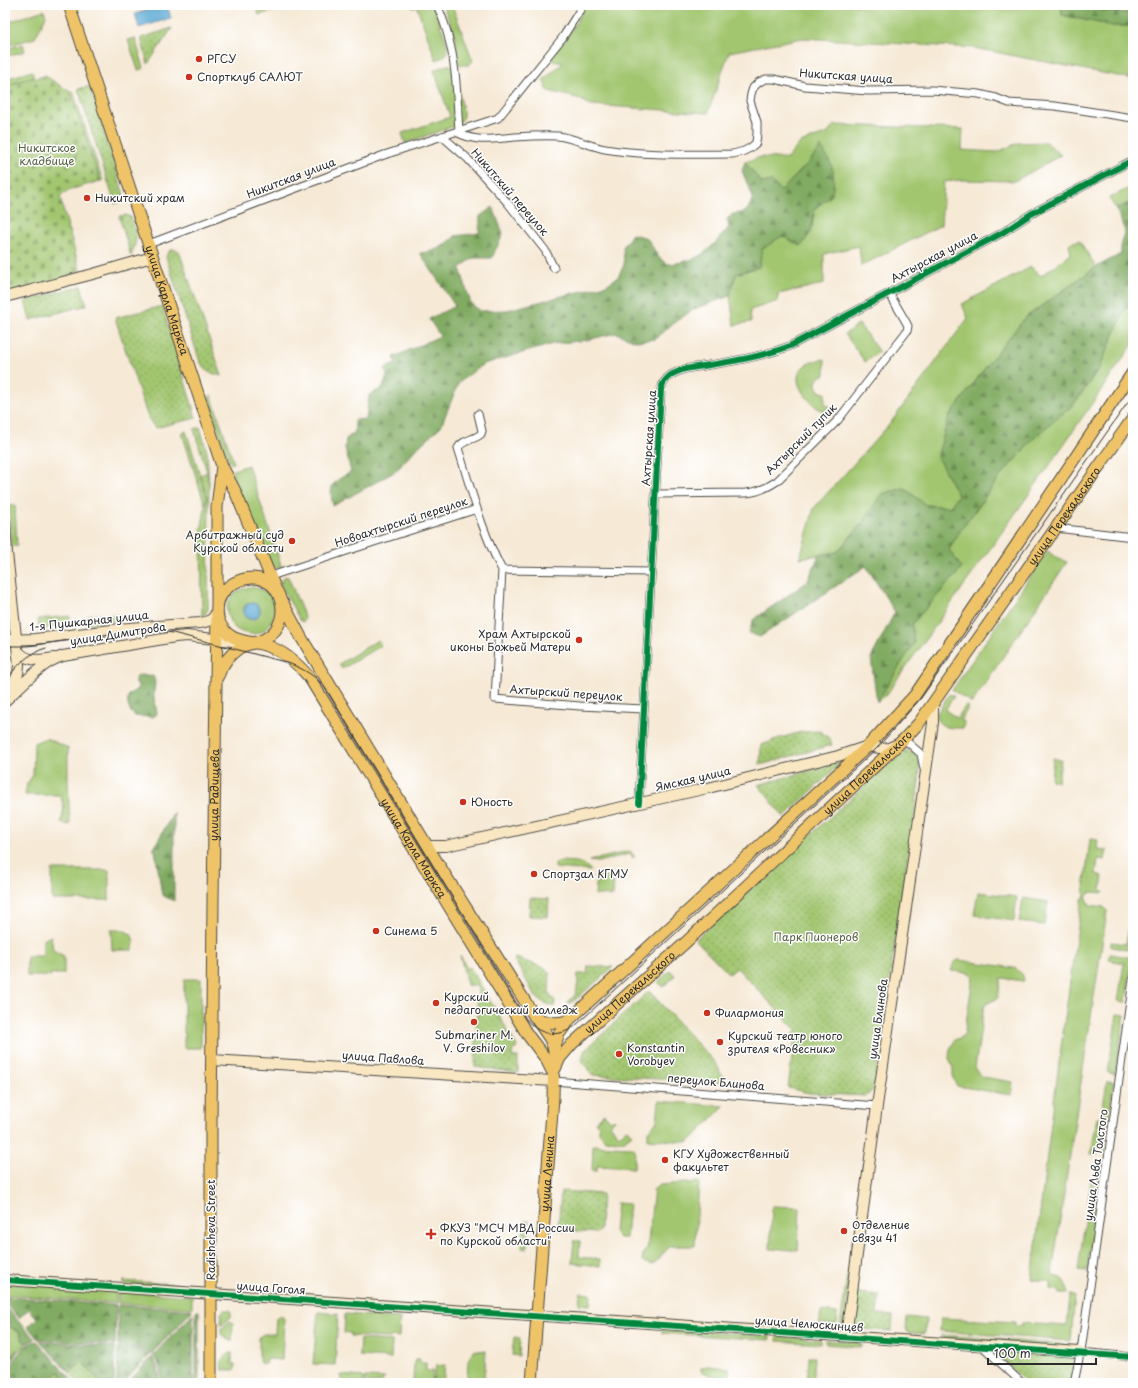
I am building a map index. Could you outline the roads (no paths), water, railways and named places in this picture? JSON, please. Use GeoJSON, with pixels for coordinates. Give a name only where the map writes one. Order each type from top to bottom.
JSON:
{"type":"FeatureCollection","features":[{"type":"Feature","properties":{"kind":"main road","name":"улица Карла Маркса"},"geometry":{"type":"LineString","coordinates":[[69,5],[222,466],[235,491],[278,595],[301,637],[428,846],[532,1014],[546,1033],[554,1049]]}},
{"type":"Feature","properties":{"kind":"main road","name":"улица Перекальского"},"geometry":{"type":"LineString","coordinates":[[554,1049],[559,1034],[570,1019],[868,746],[915,695],[1133,372]]}},
{"type":"Feature","properties":{"kind":"main road","name":"улица Перекальского"},"geometry":{"type":"LineString","coordinates":[[553,1080],[555,1068],[560,1058],[578,1039],[684,944],[904,739],[919,723],[1133,418]]}},
{"type":"Feature","properties":{"kind":"main road","name":"улица Радищева"},"geometry":{"type":"LineString","coordinates":[[211,1294],[217,507],[222,466]]}},
{"type":"Feature","properties":{"kind":"main road"},"geometry":{"type":"LineString","coordinates":[[216,687],[218,676],[227,659],[238,649],[264,639],[276,629],[282,616],[282,607],[278,595],[272,585],[260,579],[252,578],[239,580],[228,587],[223,593],[217,611]]}},
{"type":"Feature","properties":{"kind":"main road","name":"улица Карла Маркса"},"geometry":{"type":"LineString","coordinates":[[217,611],[219,620],[227,632],[234,638],[242,642],[268,646],[282,653],[302,669],[316,688],[527,1034],[546,1059],[552,1070],[553,1080]]}},
{"type":"Feature","properties":{"kind":"main road"},"geometry":{"type":"LineString","coordinates":[[532,1014],[539,1019],[552,1023],[562,1023],[570,1019]]}},
{"type":"Feature","properties":{"kind":"main road"},"geometry":{"type":"LineString","coordinates":[[527,1034],[542,1045],[554,1049],[567,1046],[578,1039]]}},
{"type":"Feature","properties":{"kind":"main road"},"geometry":{"type":"LineString","coordinates":[[553,1080],[554,1049]]}},
{"type":"Feature","properties":{"kind":"main road","name":"улица Ленина"},"geometry":{"type":"LineString","coordinates":[[532,1383],[553,1080]]}},
{"type":"Feature","properties":{"kind":"main road","name":"Radishcheva Street"},"geometry":{"type":"LineString","coordinates":[[211,1294],[211,1383]]}},
{"type":"Feature","properties":{"kind":"street"},"geometry":{"type":"LineString","coordinates":[[438,5],[446,26],[451,46],[455,76],[457,132]]}},
{"type":"Feature","properties":{"kind":"street","name":"Никитская улица"},"geometry":{"type":"LineString","coordinates":[[149,244],[384,155],[498,118],[563,37],[583,5]]}},
{"type":"Feature","properties":{"kind":"street","name":"Никитская улица"},"geometry":{"type":"LineString","coordinates":[[457,132],[464,136],[482,140],[558,136],[604,148],[652,154],[733,154],[750,148],[756,142],[757,122],[750,101],[750,94],[759,82],[766,79],[774,79],[805,86],[868,91],[932,90],[979,94],[1009,103],[1055,106],[1133,118]]}},
{"type":"Feature","properties":{"kind":"street","name":"Никитский переулок"},"geometry":{"type":"LineString","coordinates":[[442,136],[467,158],[507,202],[545,250],[554,268]]}},
{"type":"Feature","properties":{"kind":"street","name":"Ахтырская улица"},"geometry":{"type":"LineString","coordinates":[[639,803],[661,389],[667,377],[674,372],[685,369],[754,358],[790,346],[1002,233],[1031,214],[1133,160]]}},
{"type":"Feature","properties":{"kind":"street"},"geometry":{"type":"LineString","coordinates":[[5,298],[152,257]]}},
{"type":"Feature","properties":{"kind":"street","name":"Ахтырский тупик"},"geometry":{"type":"LineString","coordinates":[[655,494],[758,492],[777,481],[838,420],[907,331],[908,326],[889,293]]}},
{"type":"Feature","properties":{"kind":"street","name":"Новоахтырский переулок"},"geometry":{"type":"LineString","coordinates":[[271,576],[477,509],[458,448],[462,444],[481,434],[482,431],[478,414]]}},
{"type":"Feature","properties":{"kind":"street"},"geometry":{"type":"LineString","coordinates":[[477,509],[493,554],[502,570],[652,572]]}},
{"type":"Feature","properties":{"kind":"street"},"geometry":{"type":"LineString","coordinates":[[5,522],[7,570],[19,665],[18,674],[5,701]]}},
{"type":"Feature","properties":{"kind":"street"},"geometry":{"type":"LineString","coordinates":[[1056,528],[1133,537]]}},
{"type":"Feature","properties":{"kind":"street","name":"Ахтырский переулок"},"geometry":{"type":"LineString","coordinates":[[502,570],[495,699],[580,706],[644,709]]}},
{"type":"Feature","properties":{"kind":"street","name":"1-я Пушкарная улица"},"geometry":{"type":"LineString","coordinates":[[5,640],[205,622],[213,618],[217,611]]}},
{"type":"Feature","properties":{"kind":"street"},"geometry":{"type":"LineString","coordinates":[[129,628],[136,630],[138,634],[137,641],[132,644]]}},
{"type":"Feature","properties":{"kind":"street","name":"улица Димитрова"},"geometry":{"type":"LineString","coordinates":[[5,701],[40,669],[58,657],[187,636],[251,643]]}},
{"type":"Feature","properties":{"kind":"street"},"geometry":{"type":"LineString","coordinates":[[18,651],[22,655],[33,660],[58,657]]}},
{"type":"Feature","properties":{"kind":"street","name":"улица Блинова"},"geometry":{"type":"LineString","coordinates":[[846,1336],[877,1106],[933,723],[933,704]]}},
{"type":"Feature","properties":{"kind":"street"},"geometry":{"type":"LineString","coordinates":[[868,746],[886,749],[898,744],[904,739],[920,754],[925,774]]}},
{"type":"Feature","properties":{"kind":"street","name":"Ямская улица"},"geometry":{"type":"LineString","coordinates":[[428,846],[448,845],[708,788],[838,756],[868,746]]}},
{"type":"Feature","properties":{"kind":"street","name":"улица Льва Толстого"},"geometry":{"type":"LineString","coordinates":[[1074,1383],[1080,1352],[1133,980]]}},
{"type":"Feature","properties":{"kind":"street","name":"улица Павлова"},"geometry":{"type":"LineString","coordinates":[[212,1060],[553,1080]]}},
{"type":"Feature","properties":{"kind":"street","name":"переулок Блинова"},"geometry":{"type":"LineString","coordinates":[[553,1080],[877,1106]]}},
{"type":"Feature","properties":{"kind":"street","name":"улица Гоголя"},"geometry":{"type":"LineString","coordinates":[[5,1280],[536,1315]]}},
{"type":"Feature","properties":{"kind":"street","name":"улица Челюскинцев"},"geometry":{"type":"LineString","coordinates":[[536,1315],[1080,1352]]}},
{"type":"Feature","properties":{"kind":"street"},"geometry":{"type":"LineString","coordinates":[[982,1346],[1022,1383]]}},
{"type":"Feature","properties":{"kind":"street"},"geometry":{"type":"LineString","coordinates":[[1080,1352],[1133,1356]]}},
{"type":"Feature","properties":{"kind":"water"},"geometry":{"type":"Polygon","coordinates":[[[162,5],[167,5],[171,18],[139,28],[135,14],[162,5]]]}},
{"type":"Feature","properties":{"kind":"water"},"geometry":{"type":"Polygon","coordinates":[[[252,603],[258,605],[260,611],[258,617],[252,619],[246,617],[244,611],[246,605],[252,603]]]}},
{"type":"Feature","properties":{"kind":"tram line"},"geometry":{"type":"LineString","coordinates":[[5,646],[36,645],[136,630],[160,631],[285,662],[309,673],[319,681],[328,692],[526,1019],[537,1029],[543,1032],[556,1034],[569,1030],[575,1026],[877,748],[921,698],[1133,395]]}},
{"type":"Feature","properties":{"kind":"tram line"},"geometry":{"type":"LineString","coordinates":[[5,682],[22,661],[33,653],[46,648]]}},
{"type":"Feature","properties":{"kind":"tram line"},"geometry":{"type":"LineString","coordinates":[[5,652],[9,664],[7,677]]}},
{"type":"Feature","properties":{"kind":"place","name":"РГСУ"},"geometry":{"type":"Point","coordinates":[199,59]}},
{"type":"Feature","properties":{"kind":"place","name":"Спортклуб САЛЮТ"},"geometry":{"type":"Point","coordinates":[189,77]}},
{"type":"Feature","properties":{"kind":"place","name":"Никитский храм"},"geometry":{"type":"Point","coordinates":[87,198]}},
{"type":"Feature","properties":{"kind":"place","name":"Арбитражный суд Курской области"},"geometry":{"type":"Point","coordinates":[292,541]}},
{"type":"Feature","properties":{"kind":"place","name":"Храм Ахтырской иконы Божьей Матери"},"geometry":{"type":"Point","coordinates":[579,640]}},
{"type":"Feature","properties":{"kind":"place","name":"Юность"},"geometry":{"type":"Point","coordinates":[463,802]}},
{"type":"Feature","properties":{"kind":"place","name":"Спортзал КГМУ"},"geometry":{"type":"Point","coordinates":[534,874]}},
{"type":"Feature","properties":{"kind":"place","name":"Синема 5"},"geometry":{"type":"Point","coordinates":[376,931]}},
{"type":"Feature","properties":{"kind":"place","name":"Курский педагогический колледж"},"geometry":{"type":"Point","coordinates":[436,1003]}},
{"type":"Feature","properties":{"kind":"place","name":"Филармония"},"geometry":{"type":"Point","coordinates":[707,1013]}},
{"type":"Feature","properties":{"kind":"place","name":"Submariner M. V. Greshilov"},"geometry":{"type":"Point","coordinates":[474,1022]}},
{"type":"Feature","properties":{"kind":"place","name":"Курский театр юного зрителя «Ровесник»"},"geometry":{"type":"Point","coordinates":[720,1042]}},
{"type":"Feature","properties":{"kind":"place","name":"Konstantin Vorobyev"},"geometry":{"type":"Point","coordinates":[619,1054]}},
{"type":"Feature","properties":{"kind":"place","name":"КГУ Художественный факультет"},"geometry":{"type":"Point","coordinates":[665,1160]}},
{"type":"Feature","properties":{"kind":"place","name":"Отделение связи 41"},"geometry":{"type":"Point","coordinates":[844,1231]}},
{"type":"Feature","properties":{"kind":"place","name":"ФКУЗ \"МСЧ МВД России по Курской области\""},"geometry":{"type":"Point","coordinates":[431,1234]}},
{"type":"Feature","properties":{"kind":"park label","name":"Никитское кладбище"},"geometry":{"type":"Point","coordinates":[47,154]}},
{"type":"Feature","properties":{"kind":"park label","name":"Парк Пионеров"},"geometry":{"type":"Point","coordinates":[816,937]}}]}
